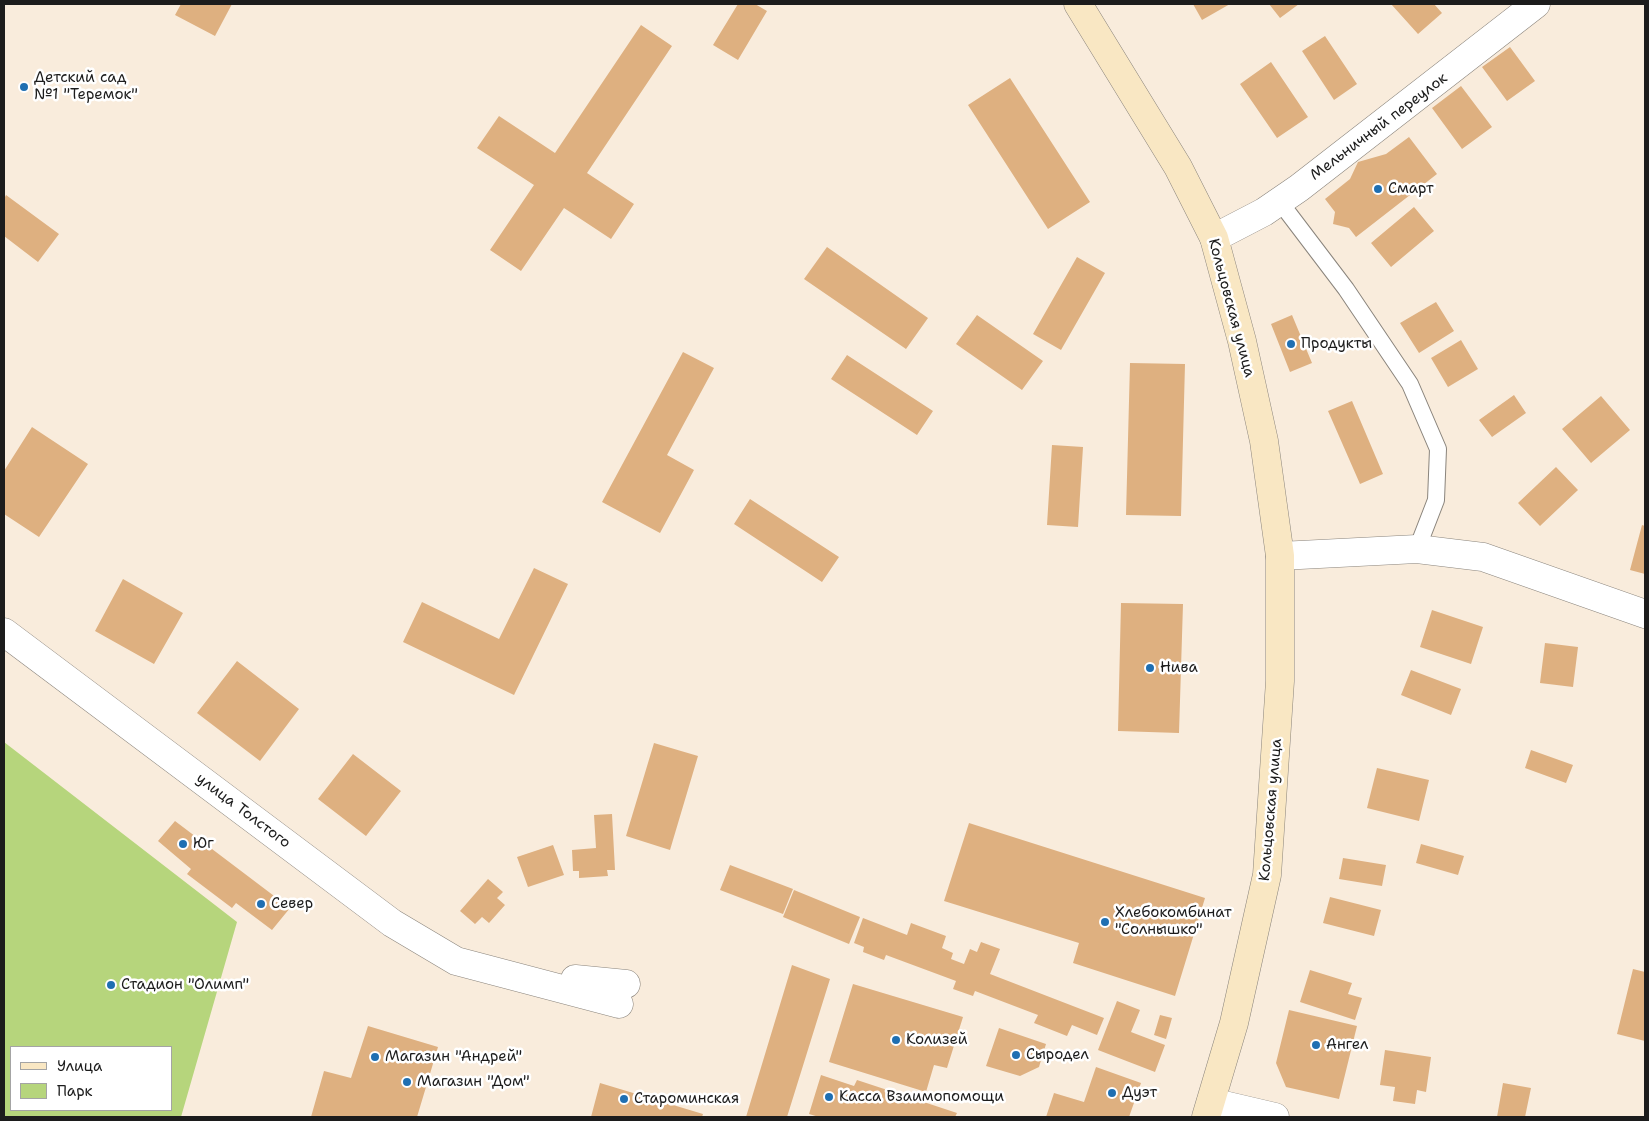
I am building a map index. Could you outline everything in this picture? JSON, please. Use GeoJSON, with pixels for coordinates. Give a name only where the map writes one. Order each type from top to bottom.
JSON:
{"type":"FeatureCollection","features":[{"type":"Feature","properties":{"kind":"main road","name":"Кольцовская улица"},"geometry":{"type":"LineString","coordinates":[[1078,4],[1178,167],[1214,238],[1242,341],[1264,441],[1280,556],[1280,681],[1267,874],[1234,1023],[1209,1110]]}},
{"type":"Feature","properties":{"kind":"street","name":"Мельничный переулок"},"geometry":{"type":"LineString","coordinates":[[1214,238],[1280,202],[1442,79],[1536,4]]}},
{"type":"Feature","properties":{"kind":"street"},"geometry":{"type":"LineString","coordinates":[[1280,556],[1417,550],[1483,557],[1645,614]]}},
{"type":"Feature","properties":{"kind":"street","name":"улица Толстого"},"geometry":{"type":"LineString","coordinates":[[4,632],[392,923],[456,962],[494,971],[622,994]]}},
{"type":"Feature","properties":{"kind":"street"},"geometry":{"type":"LineString","coordinates":[[1209,1110],[1275,1117]]}},
{"type":"Feature","properties":{"kind":"lane"},"geometry":{"type":"LineString","coordinates":[[1280,202],[1346,289],[1410,384],[1438,449],[1436,500],[1417,550]]}},
{"type":"Feature","properties":{"kind":"green space","name":"Стадион \"Олимп\""},"geometry":{"type":"Polygon","coordinates":[[[4,742],[237,922],[181,1117],[4,1117],[4,742]]]}},
{"type":"Feature","properties":{"kind":"building"},"geometry":{"type":"Polygon","coordinates":[[[181,4],[232,4],[215,36],[175,15],[181,4]]]}},
{"type":"Feature","properties":{"kind":"building"},"geometry":{"type":"Polygon","coordinates":[[[738,4],[755,4],[767,11],[738,60],[713,45],[738,4]]]}},
{"type":"Feature","properties":{"kind":"building"},"geometry":{"type":"Polygon","coordinates":[[[1193,4],[1230,4],[1202,20],[1193,4]]]}},
{"type":"Feature","properties":{"kind":"building"},"geometry":{"type":"Polygon","coordinates":[[[1269,4],[1299,4],[1280,18],[1269,4]]]}},
{"type":"Feature","properties":{"kind":"building"},"geometry":{"type":"Polygon","coordinates":[[[1391,4],[1434,4],[1442,13],[1418,34],[1391,4]]]}},
{"type":"Feature","properties":{"kind":"building"},"geometry":{"type":"Polygon","coordinates":[[[641,25],[672,46],[587,173],[634,204],[611,239],[564,208],[521,271],[490,250],[534,185],[477,148],[499,116],[555,153],[641,25]]]}},
{"type":"Feature","properties":{"kind":"building"},"geometry":{"type":"Polygon","coordinates":[[[1325,36],[1357,84],[1334,100],[1302,51],[1325,36]]]}},
{"type":"Feature","properties":{"kind":"building"},"geometry":{"type":"Polygon","coordinates":[[[1510,47],[1535,81],[1507,101],[1482,67],[1510,47]]]}},
{"type":"Feature","properties":{"kind":"building"},"geometry":{"type":"Polygon","coordinates":[[[1271,62],[1308,117],[1277,138],[1240,84],[1271,62]]]}},
{"type":"Feature","properties":{"kind":"building"},"geometry":{"type":"Polygon","coordinates":[[[1010,78],[1090,202],[1048,229],[968,105],[1010,78]]]}},
{"type":"Feature","properties":{"kind":"building"},"geometry":{"type":"Polygon","coordinates":[[[1461,86],[1492,127],[1462,149],[1432,108],[1461,86]]]}},
{"type":"Feature","properties":{"kind":"building","name":"Смарт"},"geometry":{"type":"Polygon","coordinates":[[[1409,137],[1437,174],[1356,237],[1349,228],[1333,224],[1335,212],[1325,199],[1350,179],[1358,162],[1386,154],[1409,137]]]}},
{"type":"Feature","properties":{"kind":"building"},"geometry":{"type":"Polygon","coordinates":[[[6,195],[59,234],[38,262],[4,236],[4,199],[6,195]]]}},
{"type":"Feature","properties":{"kind":"building"},"geometry":{"type":"Polygon","coordinates":[[[1414,207],[1434,231],[1391,267],[1371,243],[1414,207]]]}},
{"type":"Feature","properties":{"kind":"building"},"geometry":{"type":"Polygon","coordinates":[[[827,247],[928,318],[906,349],[804,279],[827,247]]]}},
{"type":"Feature","properties":{"kind":"building"},"geometry":{"type":"Polygon","coordinates":[[[1077,257],[1105,273],[1061,350],[1033,334],[1077,257]]]}},
{"type":"Feature","properties":{"kind":"building"},"geometry":{"type":"Polygon","coordinates":[[[1436,302],[1454,331],[1419,353],[1400,323],[1436,302]]]}},
{"type":"Feature","properties":{"kind":"building"},"geometry":{"type":"Polygon","coordinates":[[[977,315],[1043,361],[1022,390],[956,344],[977,315]]]}},
{"type":"Feature","properties":{"kind":"building","name":"Продукты"},"geometry":{"type":"Polygon","coordinates":[[[1292,315],[1312,363],[1290,372],[1271,324],[1292,315]]]}},
{"type":"Feature","properties":{"kind":"building"},"geometry":{"type":"Polygon","coordinates":[[[1461,340],[1478,369],[1448,387],[1431,358],[1461,340]]]}},
{"type":"Feature","properties":{"kind":"building"},"geometry":{"type":"Polygon","coordinates":[[[683,352],[714,368],[667,455],[694,470],[660,533],[602,502],[683,352]]]}},
{"type":"Feature","properties":{"kind":"building"},"geometry":{"type":"Polygon","coordinates":[[[847,355],[933,411],[917,435],[831,379],[847,355]]]}},
{"type":"Feature","properties":{"kind":"building"},"geometry":{"type":"Polygon","coordinates":[[[1130,363],[1185,364],[1181,516],[1126,515],[1130,363]]]}},
{"type":"Feature","properties":{"kind":"building"},"geometry":{"type":"Polygon","coordinates":[[[1514,395],[1526,413],[1492,437],[1479,420],[1514,395]]]}},
{"type":"Feature","properties":{"kind":"building"},"geometry":{"type":"Polygon","coordinates":[[[1601,396],[1630,430],[1591,463],[1562,429],[1601,396]]]}},
{"type":"Feature","properties":{"kind":"building"},"geometry":{"type":"Polygon","coordinates":[[[1352,401],[1383,474],[1360,484],[1328,411],[1352,401]]]}},
{"type":"Feature","properties":{"kind":"building"},"geometry":{"type":"Polygon","coordinates":[[[32,427],[88,464],[39,537],[4,514],[4,471],[32,427]]]}},
{"type":"Feature","properties":{"kind":"building"},"geometry":{"type":"Polygon","coordinates":[[[1052,445],[1083,447],[1078,527],[1047,525],[1052,445]]]}},
{"type":"Feature","properties":{"kind":"building"},"geometry":{"type":"Polygon","coordinates":[[[1556,467],[1578,490],[1540,526],[1518,503],[1556,467]]]}},
{"type":"Feature","properties":{"kind":"building"},"geometry":{"type":"Polygon","coordinates":[[[750,499],[839,557],[822,582],[734,524],[750,499]]]}},
{"type":"Feature","properties":{"kind":"building"},"geometry":{"type":"Polygon","coordinates":[[[1642,525],[1645,526],[1645,574],[1630,570],[1642,525]]]}},
{"type":"Feature","properties":{"kind":"building"},"geometry":{"type":"Polygon","coordinates":[[[534,568],[568,584],[514,695],[403,642],[422,602],[499,639],[534,568]]]}},
{"type":"Feature","properties":{"kind":"building"},"geometry":{"type":"Polygon","coordinates":[[[123,579],[183,613],[154,664],[95,631],[123,579]]]}},
{"type":"Feature","properties":{"kind":"building","name":"Нива"},"geometry":{"type":"Polygon","coordinates":[[[1121,603],[1183,604],[1179,733],[1118,731],[1121,603]]]}},
{"type":"Feature","properties":{"kind":"building"},"geometry":{"type":"Polygon","coordinates":[[[1432,610],[1483,627],[1471,664],[1420,647],[1432,610]]]}},
{"type":"Feature","properties":{"kind":"building"},"geometry":{"type":"Polygon","coordinates":[[[1545,643],[1578,647],[1573,687],[1540,683],[1545,643]]]}},
{"type":"Feature","properties":{"kind":"building"},"geometry":{"type":"Polygon","coordinates":[[[237,661],[299,709],[260,761],[197,713],[237,661]]]}},
{"type":"Feature","properties":{"kind":"building"},"geometry":{"type":"Polygon","coordinates":[[[1411,670],[1461,689],[1451,715],[1401,695],[1411,670]]]}},
{"type":"Feature","properties":{"kind":"building"},"geometry":{"type":"Polygon","coordinates":[[[654,743],[698,756],[670,850],[626,836],[654,743]]]}},
{"type":"Feature","properties":{"kind":"building"},"geometry":{"type":"Polygon","coordinates":[[[1531,750],[1573,765],[1566,783],[1525,768],[1531,750]]]}},
{"type":"Feature","properties":{"kind":"building"},"geometry":{"type":"Polygon","coordinates":[[[353,754],[401,791],[366,836],[318,799],[353,754]]]}},
{"type":"Feature","properties":{"kind":"building"},"geometry":{"type":"Polygon","coordinates":[[[1377,768],[1429,780],[1419,821],[1367,808],[1377,768]]]}},
{"type":"Feature","properties":{"kind":"building"},"geometry":{"type":"Polygon","coordinates":[[[612,814],[615,870],[607,870],[608,876],[579,878],[579,871],[573,871],[572,850],[596,848],[594,815],[612,814]]]}},
{"type":"Feature","properties":{"kind":"building"},"geometry":{"type":"Polygon","coordinates":[[[175,821],[290,908],[272,930],[236,903],[232,908],[187,874],[191,869],[158,841],[175,821]]]}},
{"type":"Feature","properties":{"kind":"building","name":"Хлебокомбинат \"Солнышко\""},"geometry":{"type":"Polygon","coordinates":[[[969,823],[1205,898],[1175,996],[1073,963],[1079,943],[944,901],[969,823]]]}},
{"type":"Feature","properties":{"kind":"building"},"geometry":{"type":"Polygon","coordinates":[[[1421,844],[1464,856],[1458,875],[1416,863],[1421,844]]]}},
{"type":"Feature","properties":{"kind":"building"},"geometry":{"type":"Polygon","coordinates":[[[553,845],[564,875],[528,887],[517,857],[553,845]]]}},
{"type":"Feature","properties":{"kind":"building"},"geometry":{"type":"Polygon","coordinates":[[[1343,858],[1386,865],[1382,886],[1339,879],[1343,858]]]}},
{"type":"Feature","properties":{"kind":"building"},"geometry":{"type":"Polygon","coordinates":[[[730,865],[793,889],[783,914],[720,890],[730,865]]]}},
{"type":"Feature","properties":{"kind":"building"},"geometry":{"type":"Polygon","coordinates":[[[488,879],[503,892],[497,898],[505,905],[489,923],[482,917],[475,924],[460,911],[488,879]]]}},
{"type":"Feature","properties":{"kind":"building"},"geometry":{"type":"Polygon","coordinates":[[[794,890],[860,917],[849,944],[783,917],[794,890]]]}},
{"type":"Feature","properties":{"kind":"building"},"geometry":{"type":"Polygon","coordinates":[[[1330,897],[1381,910],[1374,936],[1323,923],[1330,897]]]}},
{"type":"Feature","properties":{"kind":"building"},"geometry":{"type":"Polygon","coordinates":[[[863,918],[907,935],[911,923],[946,936],[942,948],[953,953],[951,959],[964,964],[970,949],[977,952],[981,942],[1000,949],[990,974],[1104,1018],[1097,1035],[1072,1025],[1067,1036],[1034,1023],[1038,1015],[975,991],[973,996],[953,989],[956,981],[886,955],[884,960],[863,952],[864,947],[854,943],[863,918]]]}},
{"type":"Feature","properties":{"kind":"building"},"geometry":{"type":"Polygon","coordinates":[[[792,965],[830,979],[787,1117],[746,1117],[792,965]]]}},
{"type":"Feature","properties":{"kind":"building"},"geometry":{"type":"Polygon","coordinates":[[[1633,969],[1645,972],[1645,1041],[1617,1034],[1633,969]]]}},
{"type":"Feature","properties":{"kind":"building"},"geometry":{"type":"Polygon","coordinates":[[[1310,970],[1352,983],[1348,994],[1362,998],[1355,1020],[1300,1002],[1310,970]]]}},
{"type":"Feature","properties":{"kind":"building","name":"Колизей"},"geometry":{"type":"Polygon","coordinates":[[[853,984],[963,1017],[947,1068],[934,1065],[926,1092],[829,1062],[853,984]]]}},
{"type":"Feature","properties":{"kind":"building"},"geometry":{"type":"Polygon","coordinates":[[[1117,1001],[1140,1010],[1131,1032],[1165,1045],[1155,1072],[1098,1050],[1117,1001]]]}},
{"type":"Feature","properties":{"kind":"building","name":"Ангел"},"geometry":{"type":"Polygon","coordinates":[[[1289,1010],[1357,1026],[1339,1099],[1286,1087],[1276,1063],[1289,1010]]]}},
{"type":"Feature","properties":{"kind":"building"},"geometry":{"type":"Polygon","coordinates":[[[1160,1015],[1172,1018],[1166,1039],[1154,1035],[1160,1015]]]}},
{"type":"Feature","properties":{"kind":"building"},"geometry":{"type":"Polygon","coordinates":[[[368,1026],[438,1047],[417,1117],[311,1117],[324,1071],[351,1078],[368,1026]]]}},
{"type":"Feature","properties":{"kind":"building","name":"Сыродел"},"geometry":{"type":"Polygon","coordinates":[[[999,1028],[1046,1044],[1039,1067],[1020,1076],[986,1066],[999,1028]]]}},
{"type":"Feature","properties":{"kind":"building"},"geometry":{"type":"Polygon","coordinates":[[[1385,1050],[1431,1057],[1426,1092],[1417,1090],[1415,1104],[1393,1101],[1395,1087],[1380,1085],[1385,1050]]]}},
{"type":"Feature","properties":{"kind":"building","name":"Дуэт"},"geometry":{"type":"Polygon","coordinates":[[[1096,1067],[1141,1083],[1129,1117],[1046,1117],[1054,1093],[1084,1102],[1096,1067]]]}},
{"type":"Feature","properties":{"kind":"building"},"geometry":{"type":"Polygon","coordinates":[[[821,1075],[854,1086],[857,1080],[957,1113],[955,1117],[819,1117],[809,1114],[821,1075]]]}},
{"type":"Feature","properties":{"kind":"building","name":"Староминская"},"geometry":{"type":"Polygon","coordinates":[[[600,1083],[703,1114],[702,1117],[591,1117],[600,1083]]]}},
{"type":"Feature","properties":{"kind":"building"},"geometry":{"type":"Polygon","coordinates":[[[1503,1083],[1531,1088],[1525,1117],[1497,1117],[1503,1083]]]}},
{"type":"Feature","properties":{"kind":"place","name":"Детский сад №1 \"Теремок\""},"geometry":{"type":"Point","coordinates":[24,87]}},
{"type":"Feature","properties":{"kind":"place","name":"Смарт"},"geometry":{"type":"Point","coordinates":[1378,189]}},
{"type":"Feature","properties":{"kind":"place","name":"Продукты"},"geometry":{"type":"Point","coordinates":[1291,344]}},
{"type":"Feature","properties":{"kind":"place","name":"Нива"},"geometry":{"type":"Point","coordinates":[1150,668]}},
{"type":"Feature","properties":{"kind":"place","name":"Юг"},"geometry":{"type":"Point","coordinates":[183,844]}},
{"type":"Feature","properties":{"kind":"place","name":"Север"},"geometry":{"type":"Point","coordinates":[261,904]}},
{"type":"Feature","properties":{"kind":"place","name":"Хлебокомбинат \"Солнышко\""},"geometry":{"type":"Point","coordinates":[1105,922]}},
{"type":"Feature","properties":{"kind":"place","name":"Стадион \"Олимп\""},"geometry":{"type":"Point","coordinates":[111,985]}},
{"type":"Feature","properties":{"kind":"place","name":"Колизей"},"geometry":{"type":"Point","coordinates":[896,1040]}},
{"type":"Feature","properties":{"kind":"place","name":"Ангел"},"geometry":{"type":"Point","coordinates":[1316,1045]}},
{"type":"Feature","properties":{"kind":"place","name":"Сыродел"},"geometry":{"type":"Point","coordinates":[1016,1055]}},
{"type":"Feature","properties":{"kind":"place","name":"Магазин \"Андрей\""},"geometry":{"type":"Point","coordinates":[375,1057]}},
{"type":"Feature","properties":{"kind":"place","name":"Магазин \"Дом\""},"geometry":{"type":"Point","coordinates":[407,1082]}},
{"type":"Feature","properties":{"kind":"place","name":"Дуэт"},"geometry":{"type":"Point","coordinates":[1112,1093]}},
{"type":"Feature","properties":{"kind":"place","name":"Касса Взаимопомощи"},"geometry":{"type":"Point","coordinates":[829,1097]}},
{"type":"Feature","properties":{"kind":"place","name":"Староминская"},"geometry":{"type":"Point","coordinates":[624,1099]}}]}
